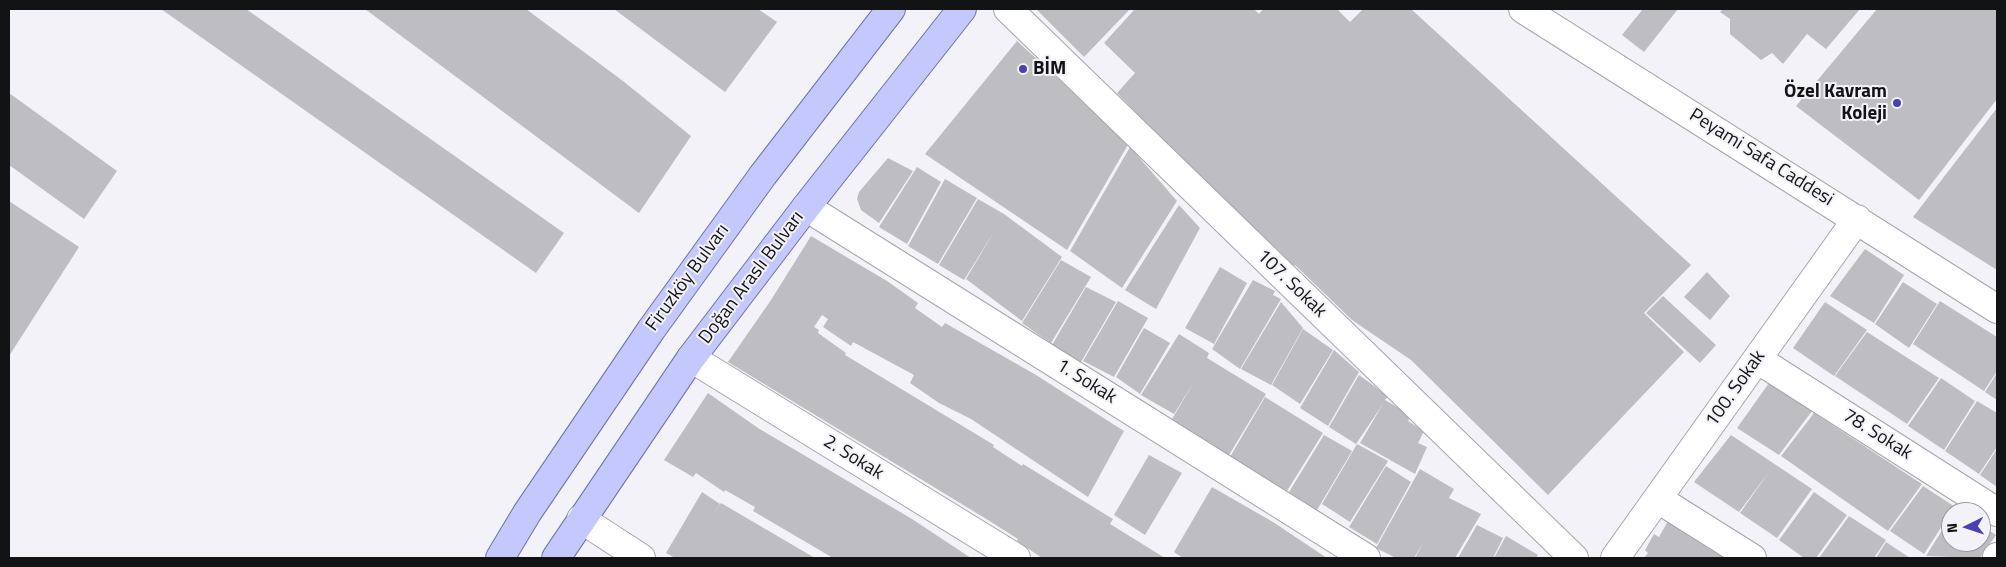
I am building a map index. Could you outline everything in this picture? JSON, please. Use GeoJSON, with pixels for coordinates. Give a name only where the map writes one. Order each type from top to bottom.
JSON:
{"type":"FeatureCollection","features":[{"type":"Feature","properties":{"kind":"main road","name":"Firuzköy Bulvarı"},"geometry":{"type":"LineString","coordinates":[[500,558],[527,513],[651,330],[763,175],[891,9]]}},
{"type":"Feature","properties":{"kind":"main road"},"geometry":{"type":"LineString","coordinates":[[938,40],[947,9]]}},
{"type":"Feature","properties":{"kind":"main road","name":"Doğan Araslı Bulvarı"},"geometry":{"type":"LineString","coordinates":[[556,558],[691,358],[806,207],[962,9]]}},
{"type":"Feature","properties":{"kind":"street","name":"107. Sokak"},"geometry":{"type":"LineString","coordinates":[[1008,9],[1574,558]]}},
{"type":"Feature","properties":{"kind":"street","name":"Peyami Safa Caddesi"},"geometry":{"type":"LineString","coordinates":[[1523,9],[1997,309]]}},
{"type":"Feature","properties":{"kind":"street","name":"1. Sokak"},"geometry":{"type":"LineString","coordinates":[[806,207],[1366,558]]}},
{"type":"Feature","properties":{"kind":"street","name":"100. Sokak"},"geometry":{"type":"LineString","coordinates":[[1615,558],[1857,219]]}},
{"type":"Feature","properties":{"kind":"street","name":"2. Sokak"},"geometry":{"type":"LineString","coordinates":[[691,358],[1016,558]]}},
{"type":"Feature","properties":{"kind":"street","name":"78. Sokak"},"geometry":{"type":"LineString","coordinates":[[1757,359],[1997,512]]}},
{"type":"Feature","properties":{"kind":"street"},"geometry":{"type":"LineString","coordinates":[[1658,499],[1752,558]]}},
{"type":"Feature","properties":{"kind":"street"},"geometry":{"type":"LineString","coordinates":[[581,520],[641,558]]}},
{"type":"Feature","properties":{"kind":"building"},"geometry":{"type":"Polygon","coordinates":[[[161,9],[246,9],[564,233],[536,273],[161,9]]]}},
{"type":"Feature","properties":{"kind":"building"},"geometry":{"type":"Polygon","coordinates":[[[365,9],[526,9],[623,81],[691,136],[639,213],[365,9]]]}},
{"type":"Feature","properties":{"kind":"building"},"geometry":{"type":"Polygon","coordinates":[[[614,9],[758,9],[777,22],[725,92],[614,9]]]}},
{"type":"Feature","properties":{"kind":"building"},"geometry":{"type":"Polygon","coordinates":[[[1036,9],[1130,9],[1084,57],[1036,9]]]}},
{"type":"Feature","properties":{"kind":"building"},"geometry":{"type":"Polygon","coordinates":[[[1135,9],[1254,9],[1259,14],[1263,9],[1337,9],[1350,22],[1363,9],[1411,9],[1691,265],[1644,313],[1684,352],[1548,495],[1411,360],[1352,320],[1295,265],[1288,270],[1117,93],[1135,73],[1104,43],[1135,9]]]}},
{"type":"Feature","properties":{"kind":"building"},"geometry":{"type":"Polygon","coordinates":[[[1643,9],[1678,9],[1644,52],[1622,35],[1643,9]]]}},
{"type":"Feature","properties":{"kind":"building"},"geometry":{"type":"Polygon","coordinates":[[[1723,9],[1860,9],[1826,49],[1807,34],[1783,64],[1772,53],[1761,60],[1730,34],[1730,19],[1720,12],[1723,9]]]}},
{"type":"Feature","properties":{"kind":"building","name":"Özel Kavram Koleji"},"geometry":{"type":"Polygon","coordinates":[[[1877,9],[1997,9],[1997,99],[1919,200],[1796,106],[1877,9]]]}},
{"type":"Feature","properties":{"kind":"building"},"geometry":{"type":"Polygon","coordinates":[[[1017,41],[1129,143],[1067,250],[925,154],[1017,41]]]}},
{"type":"Feature","properties":{"kind":"building"},"geometry":{"type":"Polygon","coordinates":[[[9,93],[117,171],[84,219],[9,165],[9,93]]]}},
{"type":"Feature","properties":{"kind":"building"},"geometry":{"type":"Polygon","coordinates":[[[1997,108],[1997,270],[1913,217],[1997,108]]]}},
{"type":"Feature","properties":{"kind":"building"},"geometry":{"type":"Polygon","coordinates":[[[1130,147],[1177,201],[1122,288],[1070,251],[1130,147]]]}},
{"type":"Feature","properties":{"kind":"building"},"geometry":{"type":"Polygon","coordinates":[[[888,158],[913,171],[879,223],[861,210],[857,199],[859,192],[888,158]]]}},
{"type":"Feature","properties":{"kind":"building"},"geometry":{"type":"Polygon","coordinates":[[[917,167],[941,182],[907,244],[879,227],[917,167]]]}},
{"type":"Feature","properties":{"kind":"building"},"geometry":{"type":"Polygon","coordinates":[[[945,179],[977,198],[938,264],[908,246],[945,179]]]}},
{"type":"Feature","properties":{"kind":"building"},"geometry":{"type":"Polygon","coordinates":[[[978,199],[1004,214],[1062,257],[1022,321],[966,279],[995,230],[964,280],[939,265],[978,199]]]}},
{"type":"Feature","properties":{"kind":"building"},"geometry":{"type":"Polygon","coordinates":[[[9,201],[79,247],[9,356],[9,201]]]}},
{"type":"Feature","properties":{"kind":"building"},"geometry":{"type":"Polygon","coordinates":[[[1179,205],[1200,228],[1156,309],[1125,290],[1179,205]]]}},
{"type":"Feature","properties":{"kind":"building"},"geometry":{"type":"Polygon","coordinates":[[[811,236],[887,281],[918,303],[915,308],[942,327],[945,323],[1036,375],[1124,431],[1088,497],[971,419],[939,403],[910,383],[914,375],[853,342],[851,346],[823,327],[828,319],[822,315],[814,327],[819,330],[818,333],[846,353],[845,355],[994,445],[993,447],[1022,466],[1023,464],[1113,519],[1110,524],[1165,558],[1042,558],[1017,541],[1018,539],[988,520],[728,362],[771,300],[811,236]]]}},
{"type":"Feature","properties":{"kind":"building"},"geometry":{"type":"Polygon","coordinates":[[[1865,249],[1904,275],[1874,323],[1830,296],[1865,249]]]}},
{"type":"Feature","properties":{"kind":"building"},"geometry":{"type":"Polygon","coordinates":[[[1061,260],[1091,277],[1051,343],[1022,323],[1061,260]]]}},
{"type":"Feature","properties":{"kind":"building"},"geometry":{"type":"Polygon","coordinates":[[[1220,267],[1247,283],[1214,344],[1185,328],[1220,267]]]}},
{"type":"Feature","properties":{"kind":"building"},"geometry":{"type":"Polygon","coordinates":[[[1707,272],[1730,296],[1710,320],[1684,297],[1707,272]]]}},
{"type":"Feature","properties":{"kind":"building"},"geometry":{"type":"Polygon","coordinates":[[[1253,280],[1275,291],[1273,295],[1281,299],[1240,369],[1212,349],[1253,280]]]}},
{"type":"Feature","properties":{"kind":"building"},"geometry":{"type":"Polygon","coordinates":[[[1903,282],[1937,304],[1909,348],[1875,324],[1903,282]]]}},
{"type":"Feature","properties":{"kind":"building"},"geometry":{"type":"Polygon","coordinates":[[[1086,287],[1116,302],[1081,362],[1052,345],[1086,287]]]}},
{"type":"Feature","properties":{"kind":"building"},"geometry":{"type":"Polygon","coordinates":[[[1663,296],[1716,345],[1700,363],[1646,313],[1663,296]]]}},
{"type":"Feature","properties":{"kind":"building"},"geometry":{"type":"Polygon","coordinates":[[[1118,301],[1148,318],[1114,377],[1083,361],[1118,301]]]}},
{"type":"Feature","properties":{"kind":"building"},"geometry":{"type":"Polygon","coordinates":[[[1940,301],[1997,337],[1997,371],[1984,391],[1913,344],[1940,301]]]}},
{"type":"Feature","properties":{"kind":"building"},"geometry":{"type":"Polygon","coordinates":[[[1281,302],[1303,328],[1271,385],[1241,369],[1281,302]]]}},
{"type":"Feature","properties":{"kind":"building"},"geometry":{"type":"Polygon","coordinates":[[[1825,302],[1867,330],[1834,376],[1793,348],[1825,302]]]}},
{"type":"Feature","properties":{"kind":"building"},"geometry":{"type":"Polygon","coordinates":[[[1144,328],[1170,343],[1140,394],[1116,377],[1144,328]]]}},
{"type":"Feature","properties":{"kind":"building"},"geometry":{"type":"Polygon","coordinates":[[[1303,329],[1333,350],[1300,404],[1272,385],[1303,329]]]}},
{"type":"Feature","properties":{"kind":"building"},"geometry":{"type":"Polygon","coordinates":[[[1867,332],[1939,378],[1907,424],[1835,376],[1867,332]]]}},
{"type":"Feature","properties":{"kind":"building"},"geometry":{"type":"Polygon","coordinates":[[[1179,334],[1209,353],[1207,358],[1266,394],[1229,455],[1172,419],[1195,380],[1174,414],[1141,395],[1179,334]]]}},
{"type":"Feature","properties":{"kind":"building"},"geometry":{"type":"Polygon","coordinates":[[[1334,350],[1359,372],[1328,426],[1300,408],[1334,350]]]}},
{"type":"Feature","properties":{"kind":"building"},"geometry":{"type":"Polygon","coordinates":[[[1997,373],[1997,400],[1985,392],[1997,373]]]}},
{"type":"Feature","properties":{"kind":"building"},"geometry":{"type":"Polygon","coordinates":[[[1359,375],[1388,396],[1385,400],[1411,415],[1408,421],[1424,431],[1418,443],[1427,447],[1415,474],[1360,443],[1383,404],[1356,444],[1329,427],[1359,375]]]}},
{"type":"Feature","properties":{"kind":"building"},"geometry":{"type":"Polygon","coordinates":[[[1941,378],[1975,401],[1944,450],[1908,426],[1941,378]]]}},
{"type":"Feature","properties":{"kind":"building"},"geometry":{"type":"Polygon","coordinates":[[[1769,383],[1812,411],[1779,455],[1737,428],[1769,383]]]}},
{"type":"Feature","properties":{"kind":"building"},"geometry":{"type":"Polygon","coordinates":[[[708,393],[758,428],[912,519],[971,558],[833,558],[753,511],[755,507],[725,490],[724,492],[696,473],[693,477],[664,460],[708,393]]]}},
{"type":"Feature","properties":{"kind":"building"},"geometry":{"type":"Polygon","coordinates":[[[1265,397],[1323,433],[1287,491],[1230,457],[1265,397]]]}},
{"type":"Feature","properties":{"kind":"building"},"geometry":{"type":"Polygon","coordinates":[[[1977,401],[1997,413],[1997,447],[1979,474],[1945,451],[1977,401]]]}},
{"type":"Feature","properties":{"kind":"building"},"geometry":{"type":"Polygon","coordinates":[[[1814,413],[1922,484],[1888,531],[1781,456],[1814,413]]]}},
{"type":"Feature","properties":{"kind":"building"},"geometry":{"type":"Polygon","coordinates":[[[1324,435],[1352,451],[1317,510],[1289,492],[1324,435]]]}},
{"type":"Feature","properties":{"kind":"building"},"geometry":{"type":"Polygon","coordinates":[[[1731,435],[1812,489],[1777,538],[1740,513],[1769,472],[1739,512],[1694,482],[1731,435]]]}},
{"type":"Feature","properties":{"kind":"building"},"geometry":{"type":"Polygon","coordinates":[[[1357,444],[1388,461],[1350,522],[1322,504],[1357,444]]]}},
{"type":"Feature","properties":{"kind":"building"},"geometry":{"type":"Polygon","coordinates":[[[1997,449],[1997,487],[1980,475],[1997,449]]]}},
{"type":"Feature","properties":{"kind":"building"},"geometry":{"type":"Polygon","coordinates":[[[1149,455],[1182,473],[1145,535],[1114,515],[1149,455]]]}},
{"type":"Feature","properties":{"kind":"building"},"geometry":{"type":"Polygon","coordinates":[[[1386,466],[1411,482],[1377,544],[1349,527],[1386,466]]]}},
{"type":"Feature","properties":{"kind":"building"},"geometry":{"type":"Polygon","coordinates":[[[1420,469],[1454,489],[1449,498],[1481,514],[1455,558],[1415,558],[1423,543],[1414,558],[1396,558],[1376,548],[1420,469]]]}},
{"type":"Feature","properties":{"kind":"building"},"geometry":{"type":"Polygon","coordinates":[[[1923,486],[1948,502],[1941,502],[1941,528],[1924,554],[1890,531],[1923,486]]]}},
{"type":"Feature","properties":{"kind":"building"},"geometry":{"type":"Polygon","coordinates":[[[1212,487],[1273,522],[1327,558],[1183,558],[1174,552],[1212,487]]]}},
{"type":"Feature","properties":{"kind":"building"},"geometry":{"type":"Polygon","coordinates":[[[702,492],[720,504],[713,515],[721,503],[815,558],[675,558],[666,553],[702,492]]]}},
{"type":"Feature","properties":{"kind":"building"},"geometry":{"type":"Polygon","coordinates":[[[1814,492],[1847,515],[1816,558],[1804,558],[1779,540],[1814,492]]]}},
{"type":"Feature","properties":{"kind":"building"},"geometry":{"type":"Polygon","coordinates":[[[1849,516],[1886,540],[1874,558],[1819,558],[1849,516]]]}},
{"type":"Feature","properties":{"kind":"building"},"geometry":{"type":"Polygon","coordinates":[[[1668,521],[1703,545],[1706,541],[1733,558],[1644,558],[1648,553],[1645,550],[1654,534],[1659,537],[1668,521]]]}},
{"type":"Feature","properties":{"kind":"building"},"geometry":{"type":"Polygon","coordinates":[[[1477,525],[1503,538],[1493,558],[1458,558],[1477,525]]]}},
{"type":"Feature","properties":{"kind":"building"},"geometry":{"type":"Polygon","coordinates":[[[1941,532],[1941,552],[1984,552],[1980,558],[1926,556],[1941,532]]]}},
{"type":"Feature","properties":{"kind":"building"},"geometry":{"type":"Polygon","coordinates":[[[1991,532],[1996,535],[1991,542],[1991,532]]]}},
{"type":"Feature","properties":{"kind":"building"},"geometry":{"type":"Polygon","coordinates":[[[1506,536],[1538,555],[1536,558],[1494,558],[1506,536]]]}},
{"type":"Feature","properties":{"kind":"building"},"geometry":{"type":"Polygon","coordinates":[[[1886,542],[1910,558],[1876,558],[1886,542]]]}},
{"type":"Feature","properties":{"kind":"place","name":"BİM"},"geometry":{"type":"Point","coordinates":[1023,69]}},
{"type":"Feature","properties":{"kind":"place","name":"Özel Kavram Koleji"},"geometry":{"type":"Point","coordinates":[1897,103]}}]}
